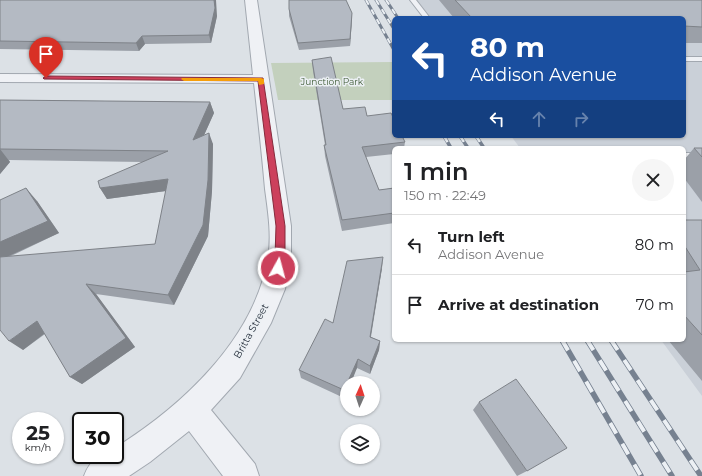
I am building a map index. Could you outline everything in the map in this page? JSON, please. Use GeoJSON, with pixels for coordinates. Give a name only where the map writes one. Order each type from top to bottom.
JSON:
{"type":"FeatureCollection","features":[{"type":"Feature","properties":{"kind":"street","name":"Britta Street"},"geometry":{"type":"LineString","coordinates":[[100,476],[140,451],[192,410],[230,368],[258,323],[273,289],[280,257],[280,226],[251,0]]}},
{"type":"Feature","properties":{"kind":"street"},"geometry":{"type":"LineString","coordinates":[[0,78],[261,79]]}},
{"type":"Feature","properties":{"kind":"street"},"geometry":{"type":"LineString","coordinates":[[192,410],[243,476]]}},
{"type":"Feature","properties":{"kind":"lane"},"geometry":{"type":"LineString","coordinates":[[413,0],[425,16]]}},
{"type":"Feature","properties":{"kind":"lane"},"geometry":{"type":"LineString","coordinates":[[686,59],[702,59]]}},
{"type":"Feature","properties":{"kind":"lane"},"geometry":{"type":"LineString","coordinates":[[686,156],[702,156]]}},
{"type":"Feature","properties":{"kind":"shaded area"},"geometry":{"type":"Polygon","coordinates":[[[409,0],[702,0],[702,396],[662,342],[686,342],[686,146],[518,146],[512,138],[686,138],[686,16],[421,16],[409,0]]]}},
{"type":"Feature","properties":{"kind":"green space","name":"Junction Park"},"geometry":{"type":"Polygon","coordinates":[[[392,62],[392,100],[278,100],[271,63],[392,62]]]}},
{"type":"Feature","properties":{"kind":"building"},"geometry":{"type":"Polygon","coordinates":[[[0,0],[214,0],[215,8],[209,35],[142,36],[136,43],[0,41],[0,0]]]}},
{"type":"Feature","properties":{"kind":"building"},"geometry":{"type":"Polygon","coordinates":[[[289,0],[346,0],[352,13],[350,39],[298,43],[289,9],[289,0]]]}},
{"type":"Feature","properties":{"kind":"building"},"geometry":{"type":"Polygon","coordinates":[[[455,0],[702,0],[702,27],[686,26],[686,16],[470,16],[455,0]]]}},
{"type":"Feature","properties":{"kind":"building"},"geometry":{"type":"Polygon","coordinates":[[[331,57],[343,109],[365,107],[367,116],[391,113],[392,138],[403,138],[405,142],[362,147],[379,190],[392,188],[392,213],[342,220],[324,145],[326,145],[312,60],[331,57]]]}},
{"type":"Feature","properties":{"kind":"building"},"geometry":{"type":"Polygon","coordinates":[[[0,100],[210,102],[193,140],[209,133],[208,180],[203,225],[168,295],[86,284],[126,338],[70,377],[37,321],[9,341],[0,330],[0,257],[155,244],[168,179],[100,188],[98,181],[168,151],[0,149],[0,100]]]}},
{"type":"Feature","properties":{"kind":"building"},"geometry":{"type":"Polygon","coordinates":[[[694,148],[702,148],[702,157],[694,148]]]}},
{"type":"Feature","properties":{"kind":"building"},"geometry":{"type":"Polygon","coordinates":[[[26,188],[48,221],[0,242],[0,200],[26,188]]]}},
{"type":"Feature","properties":{"kind":"building"},"geometry":{"type":"Polygon","coordinates":[[[686,220],[702,220],[702,335],[686,317],[686,272],[700,270],[686,248],[686,220]]]}},
{"type":"Feature","properties":{"kind":"building"},"geometry":{"type":"Polygon","coordinates":[[[383,257],[370,337],[380,341],[370,366],[358,359],[350,376],[340,376],[340,388],[299,370],[325,319],[333,323],[347,261],[383,257]]]}},
{"type":"Feature","properties":{"kind":"building"},"geometry":{"type":"Polygon","coordinates":[[[516,379],[567,448],[527,471],[479,402],[516,379]]]}},
{"type":"Feature","properties":{"kind":"railway"},"geometry":{"type":"LineString","coordinates":[[366,0],[392,46]]}},
{"type":"Feature","properties":{"kind":"railway"},"geometry":{"type":"LineString","coordinates":[[376,0],[392,26]]}},
{"type":"Feature","properties":{"kind":"railway"},"geometry":{"type":"LineString","coordinates":[[386,0],[397,16]]}},
{"type":"Feature","properties":{"kind":"railway"},"geometry":{"type":"LineString","coordinates":[[445,138],[450,146]]}},
{"type":"Feature","properties":{"kind":"railway"},"geometry":{"type":"LineString","coordinates":[[461,138],[467,146]]}},
{"type":"Feature","properties":{"kind":"railway"},"geometry":{"type":"LineString","coordinates":[[477,138],[483,146]]}},
{"type":"Feature","properties":{"kind":"railway"},"geometry":{"type":"LineString","coordinates":[[563,342],[641,476]]}},
{"type":"Feature","properties":{"kind":"railway"},"geometry":{"type":"LineString","coordinates":[[588,342],[672,476]]}},
{"type":"Feature","properties":{"kind":"railway"},"geometry":{"type":"LineString","coordinates":[[612,342],[701,476]]}},
{"type":"Feature","properties":{"kind":"slow traffic"},"geometry":{"type":"LineString","coordinates":[[184,79],[261,79],[261,84]]}},
{"type":"Feature","properties":{"kind":"route"},"geometry":{"type":"LineString","coordinates":[[46,78],[261,79],[280,226],[280,257],[278,268]]}}]}
